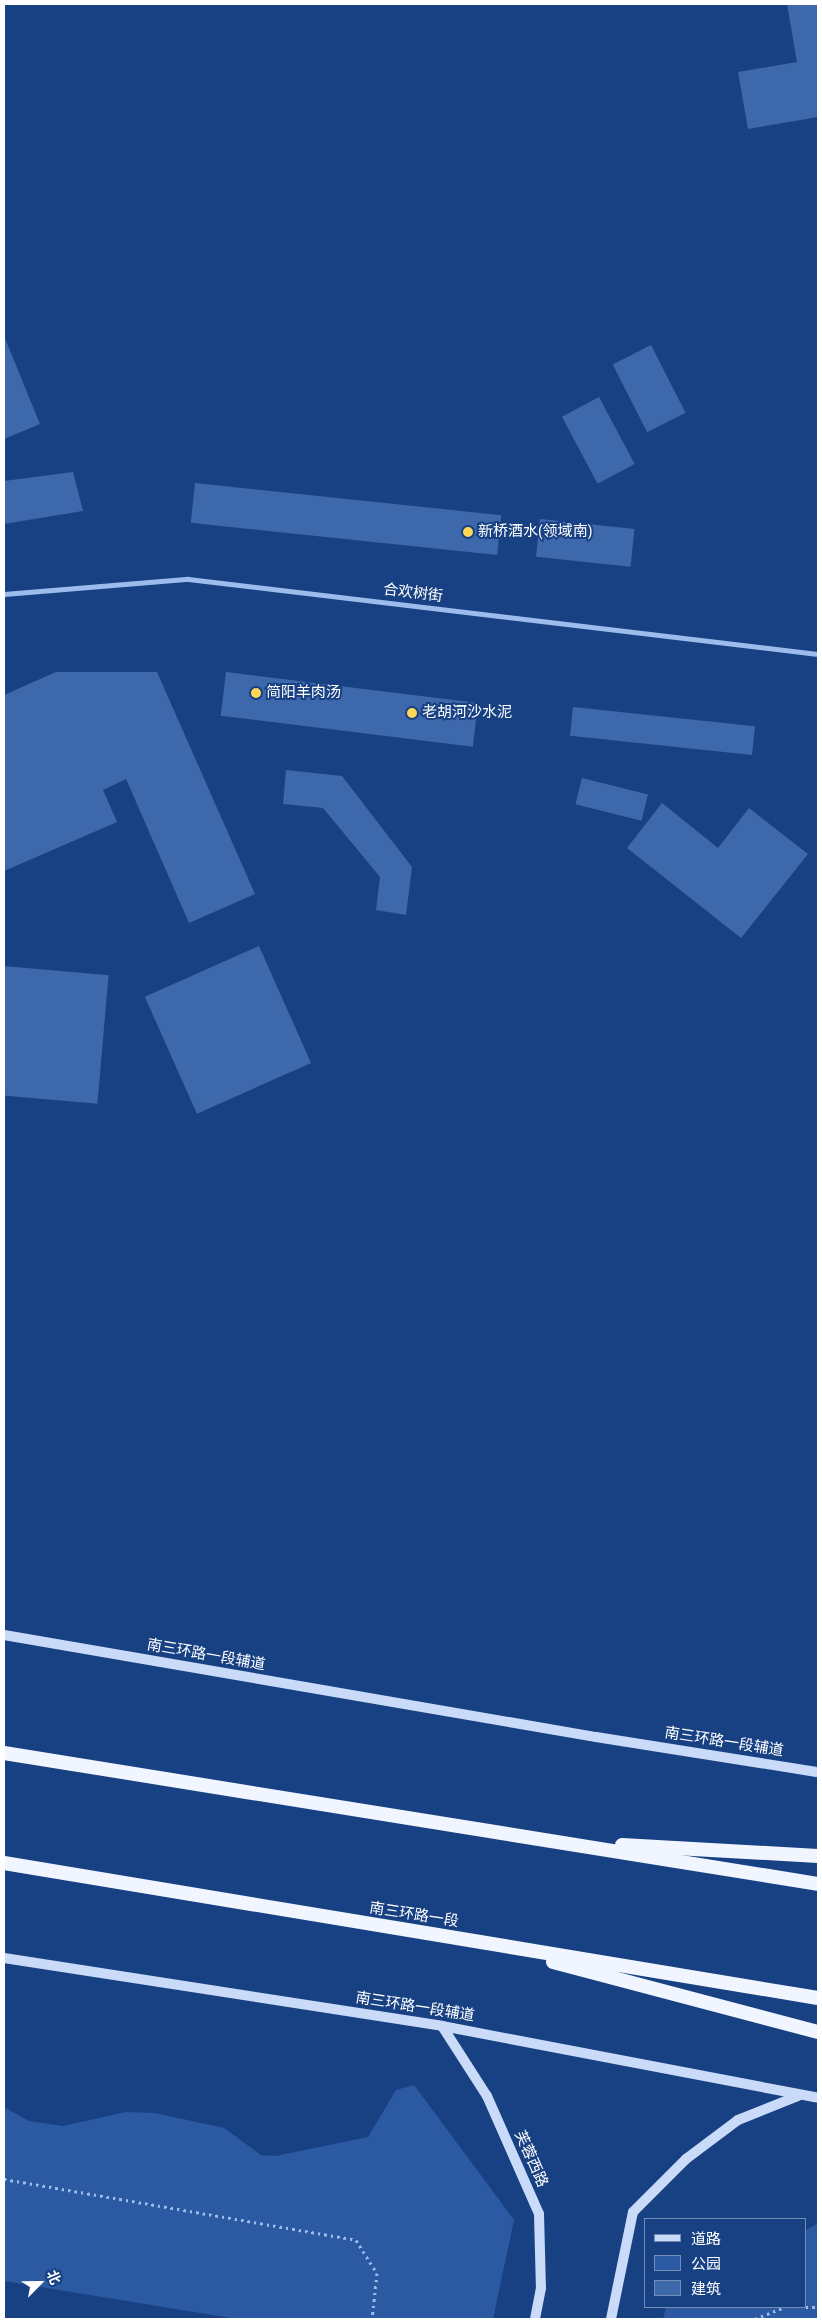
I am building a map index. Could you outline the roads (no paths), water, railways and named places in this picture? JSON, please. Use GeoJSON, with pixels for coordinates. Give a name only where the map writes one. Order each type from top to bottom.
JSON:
{"type":"FeatureCollection","features":[{"type":"Feature","properties":{"kind":"highway"},"geometry":{"type":"LineString","coordinates":[[4,1753],[818,1884]]}},
{"type":"Feature","properties":{"kind":"highway"},"geometry":{"type":"LineString","coordinates":[[546,1840],[818,1856]]}},
{"type":"Feature","properties":{"kind":"highway"},"geometry":{"type":"LineString","coordinates":[[765,1853],[818,1848]]}},
{"type":"Feature","properties":{"kind":"highway","name":"南三环路一段"},"geometry":{"type":"LineString","coordinates":[[4,1863],[818,1998]]}},
{"type":"Feature","properties":{"kind":"highway"},"geometry":{"type":"LineString","coordinates":[[470,1940],[818,2032]]}},
{"type":"Feature","properties":{"kind":"main road","name":"南三环路一段辅道"},"geometry":{"type":"LineString","coordinates":[[4,1635],[587,1735],[818,1772]]}},
{"type":"Feature","properties":{"kind":"main road","name":"南三环路一段辅道"},"geometry":{"type":"LineString","coordinates":[[4,1958],[442,2026],[818,2098]]}},
{"type":"Feature","properties":{"kind":"main road","name":"芙蓉西路"},"geometry":{"type":"LineString","coordinates":[[442,2026],[487,2096],[539,2214],[541,2288],[535,2319]]}},
{"type":"Feature","properties":{"kind":"main road"},"geometry":{"type":"LineString","coordinates":[[611,2319],[633,2212],[686,2159],[738,2120],[799,2095]]}},
{"type":"Feature","properties":{"kind":"street","name":"合欢树街"},"geometry":{"type":"LineString","coordinates":[[4,594],[188,579],[818,654]]}},
{"type":"Feature","properties":{"kind":"place","name":"新桥酒水(领域南)"},"geometry":{"type":"Point","coordinates":[468,532]}},
{"type":"Feature","properties":{"kind":"place","name":"简阳羊肉汤"},"geometry":{"type":"Point","coordinates":[256,693]}},
{"type":"Feature","properties":{"kind":"place","name":"老胡河沙水泥"},"geometry":{"type":"Point","coordinates":[412,713]}}]}
